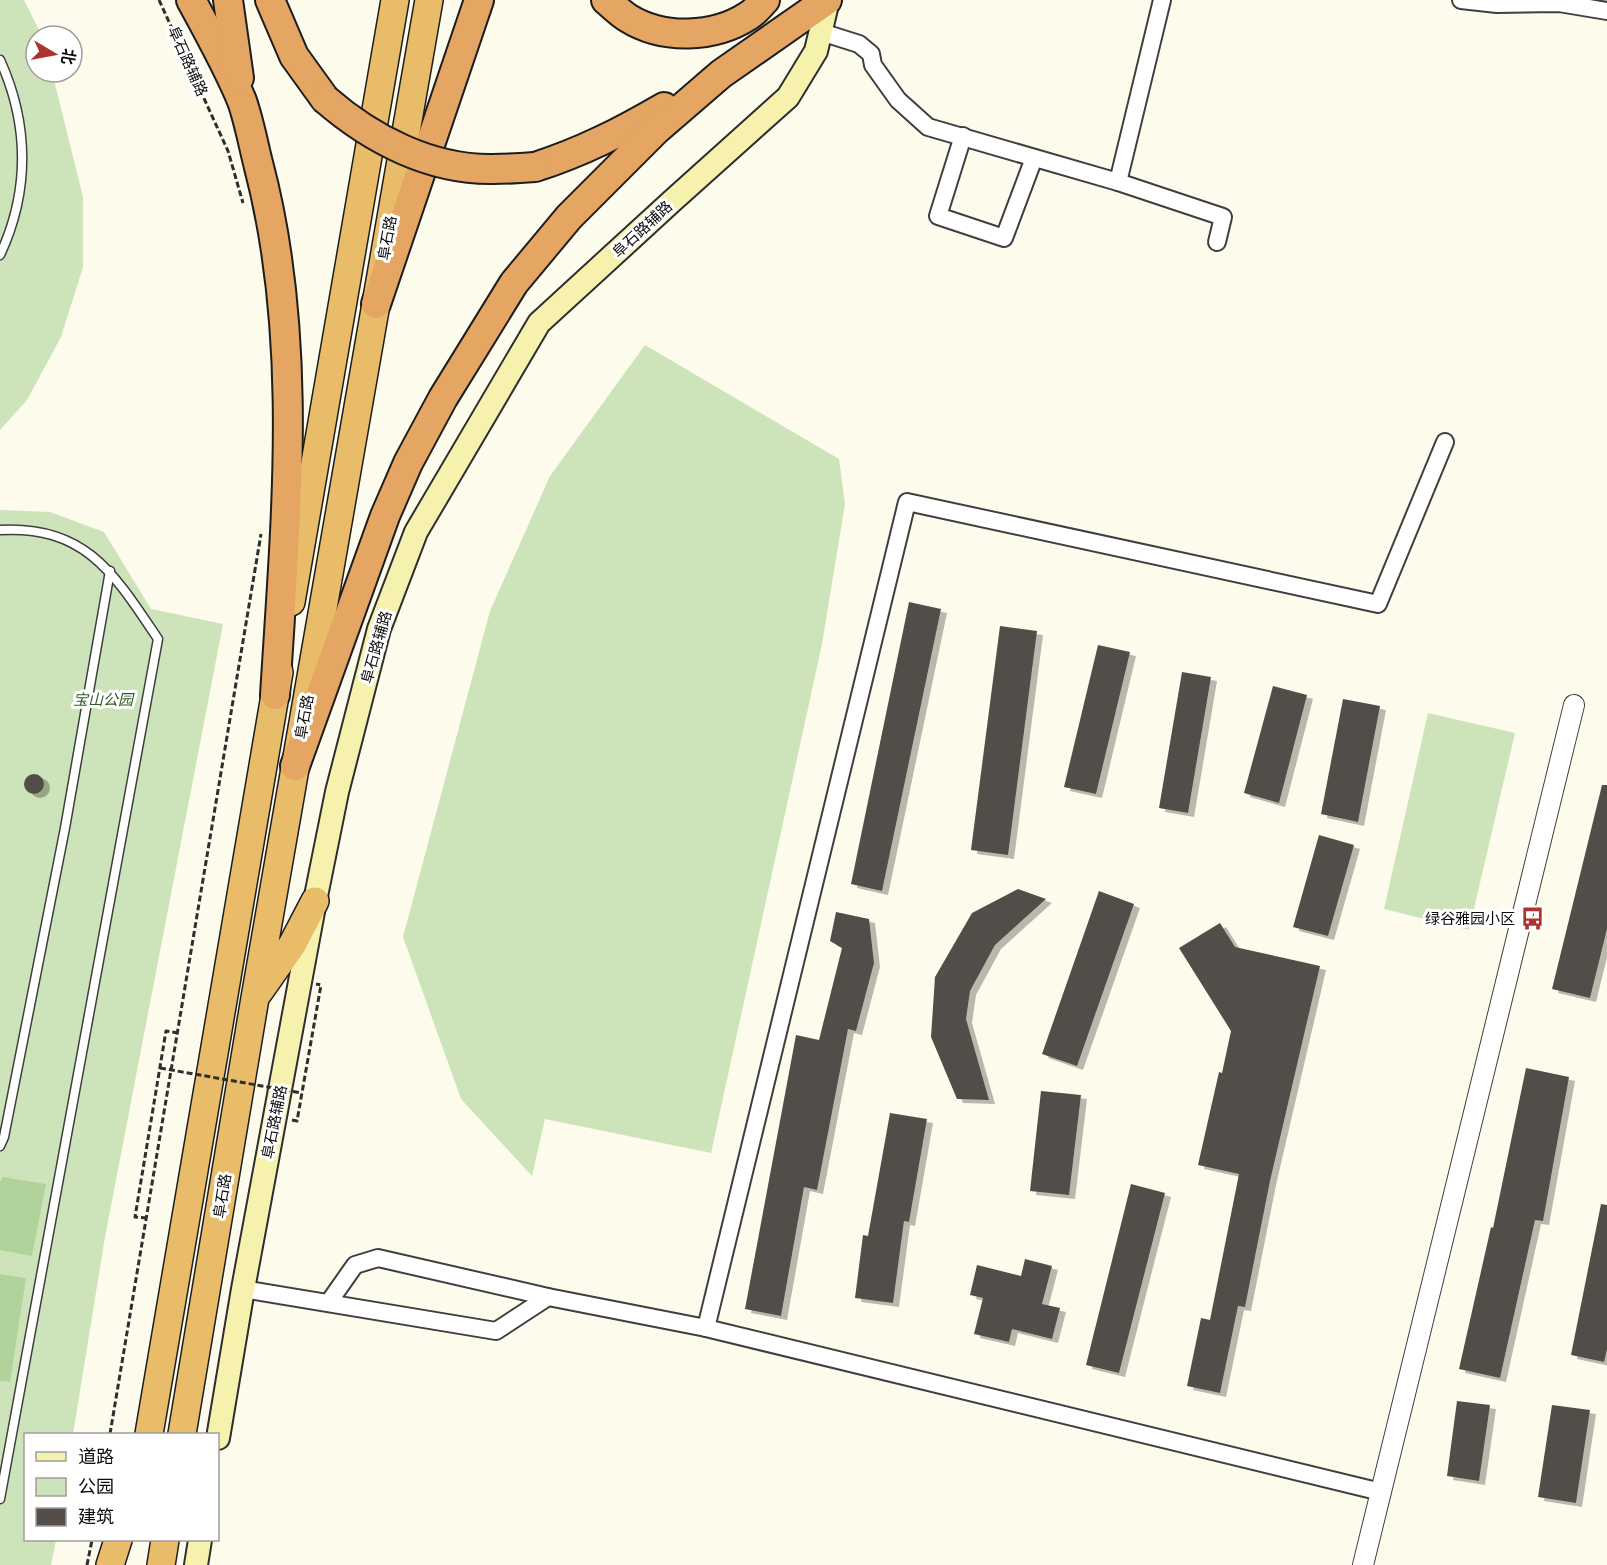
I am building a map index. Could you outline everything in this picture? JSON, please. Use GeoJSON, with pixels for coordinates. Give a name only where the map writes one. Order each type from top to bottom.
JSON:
{"type":"FeatureCollection","features":[{"type":"Feature","properties":{"kind":"highway"},"geometry":{"type":"LineString","coordinates":[[191,0],[242,102]]}},
{"type":"Feature","properties":{"kind":"highway"},"geometry":{"type":"LineString","coordinates":[[228,0],[242,102],[266,192],[279,272],[286,360],[288,479],[275,695]]}},
{"type":"Feature","properties":{"kind":"highway"},"geometry":{"type":"LineString","coordinates":[[270,0],[294,56],[325,99],[348,119],[378,138],[418,156],[451,165],[491,169],[535,167],[571,156],[617,134],[721,74]]}},
{"type":"Feature","properties":{"kind":"highway","name":"阜石路"},"geometry":{"type":"LineString","coordinates":[[149,1433],[395,0]]}},
{"type":"Feature","properties":{"kind":"highway","name":"阜石路"},"geometry":{"type":"LineString","coordinates":[[182,1433],[255,998],[429,0]]}},
{"type":"Feature","properties":{"kind":"highway"},"geometry":{"type":"LineString","coordinates":[[376,304],[479,0]]}},
{"type":"Feature","properties":{"kind":"highway"},"geometry":{"type":"LineString","coordinates":[[606,0],[628,18],[657,30],[691,34],[717,31],[749,16],[765,0]]}},
{"type":"Feature","properties":{"kind":"highway"},"geometry":{"type":"LineString","coordinates":[[295,766],[385,516],[413,454],[443,398],[514,283],[569,217],[655,131],[721,74],[828,0]]}},
{"type":"Feature","properties":{"kind":"highway"},"geometry":{"type":"LineString","coordinates":[[255,998],[292,945],[315,901]]}},
{"type":"Feature","properties":{"kind":"highway"},"geometry":{"type":"LineString","coordinates":[[110,1565],[117,1541]]}},
{"type":"Feature","properties":{"kind":"highway"},"geometry":{"type":"LineString","coordinates":[[128,1565],[132,1541]]}},
{"type":"Feature","properties":{"kind":"main road","name":"阜石路辅路"},"geometry":{"type":"LineString","coordinates":[[219,1433],[243,1289],[337,792],[379,629],[416,532],[539,323],[788,97],[816,51],[828,0]]}},
{"type":"Feature","properties":{"kind":"main road"},"geometry":{"type":"LineString","coordinates":[[196,1565],[200,1541]]}},
{"type":"Feature","properties":{"kind":"street"},"geometry":{"type":"LineString","coordinates":[[1118,182],[1162,0]]}},
{"type":"Feature","properties":{"kind":"street"},"geometry":{"type":"LineString","coordinates":[[1461,0],[1497,4],[1559,3],[1607,10]]}},
{"type":"Feature","properties":{"kind":"street"},"geometry":{"type":"LineString","coordinates":[[821,32],[859,44],[871,54],[873,65],[898,100],[928,126],[1118,182],[1223,217],[1217,242]]}},
{"type":"Feature","properties":{"kind":"street"},"geometry":{"type":"LineString","coordinates":[[963,136],[938,216],[1004,238],[1034,158]]}},
{"type":"Feature","properties":{"kind":"street"},"geometry":{"type":"LineString","coordinates":[[706,1328],[907,502],[1378,604],[1445,442]]}},
{"type":"Feature","properties":{"kind":"street"},"geometry":{"type":"LineString","coordinates":[[1363,1565],[1574,705]]}},
{"type":"Feature","properties":{"kind":"street"},"geometry":{"type":"LineString","coordinates":[[329,1302],[355,1265],[378,1258],[548,1297],[706,1328],[1381,1492]]}},
{"type":"Feature","properties":{"kind":"street"},"geometry":{"type":"LineString","coordinates":[[243,1289],[496,1331],[548,1297]]}},
{"type":"Feature","properties":{"kind":"lane"},"geometry":{"type":"LineString","coordinates":[[0,60],[8,78],[18,122],[24,165],[20,200],[0,255]]}},
{"type":"Feature","properties":{"kind":"lane"},"geometry":{"type":"LineString","coordinates":[[0,530],[32,530],[63,537],[87,553],[110,572],[158,639],[0,1499]]}},
{"type":"Feature","properties":{"kind":"lane"},"geometry":{"type":"LineString","coordinates":[[0,1146],[4,1137],[65,828],[110,572]]}},
{"type":"Feature","properties":{"kind":"path","name":"阜石路辅路"},"geometry":{"type":"LineString","coordinates":[[159,0],[228,151],[243,205]]}},
{"type":"Feature","properties":{"kind":"path"},"geometry":{"type":"LineString","coordinates":[[110,1433],[263,525]]}},
{"type":"Feature","properties":{"kind":"path"},"geometry":{"type":"LineString","coordinates":[[297,1121],[321,985]]}},
{"type":"Feature","properties":{"kind":"path"},"geometry":{"type":"LineString","coordinates":[[147,1218],[135,1217],[166,1031],[178,1033]]}},
{"type":"Feature","properties":{"kind":"path"},"geometry":{"type":"LineString","coordinates":[[160,1068],[302,1093]]}},
{"type":"Feature","properties":{"kind":"path"},"geometry":{"type":"LineString","coordinates":[[87,1565],[92,1541]]}},
{"type":"Feature","properties":{"kind":"green space"},"geometry":{"type":"Polygon","coordinates":[[[0,0],[24,0],[36,24],[24,24],[24,84],[55,84],[83,197],[83,267],[61,337],[27,400],[0,430],[0,0]]]}},
{"type":"Feature","properties":{"kind":"green space"},"geometry":{"type":"Polygon","coordinates":[[[645,345],[839,459],[845,504],[822,644],[711,1153],[545,1119],[532,1176],[461,1099],[403,937],[490,611],[550,476],[645,345]]]}},
{"type":"Feature","properties":{"kind":"green space","name":"宝山公园"},"geometry":{"type":"Polygon","coordinates":[[[0,510],[50,512],[104,532],[151,609],[223,624],[105,1237],[73,1433],[24,1433],[24,1541],[56,1541],[51,1565],[0,1565],[0,510]]]}},
{"type":"Feature","properties":{"kind":"green space"},"geometry":{"type":"Polygon","coordinates":[[[1428,713],[1515,733],[1469,930],[1384,909],[1428,713]]]}},
{"type":"Feature","properties":{"kind":"green space"},"geometry":{"type":"Polygon","coordinates":[[[3,1177],[46,1184],[32,1256],[0,1250],[0,1182],[3,1177]]]}},
{"type":"Feature","properties":{"kind":"green space"},"geometry":{"type":"Polygon","coordinates":[[[0,1274],[26,1278],[10,1382],[0,1381],[0,1274]]]}},
{"type":"Feature","properties":{"kind":"building"},"geometry":{"type":"Polygon","coordinates":[[[909,602],[941,609],[882,891],[851,884],[909,602]]]}},
{"type":"Feature","properties":{"kind":"building"},"geometry":{"type":"Polygon","coordinates":[[[1000,626],[1037,631],[1008,855],[971,850],[1000,626]]]}},
{"type":"Feature","properties":{"kind":"building"},"geometry":{"type":"Polygon","coordinates":[[[1098,645],[1130,652],[1096,794],[1064,787],[1098,645]]]}},
{"type":"Feature","properties":{"kind":"building"},"geometry":{"type":"Polygon","coordinates":[[[1182,672],[1211,677],[1188,813],[1159,808],[1182,672]]]}},
{"type":"Feature","properties":{"kind":"building"},"geometry":{"type":"Polygon","coordinates":[[[1273,686],[1307,695],[1279,803],[1244,793],[1273,686]]]}},
{"type":"Feature","properties":{"kind":"building"},"geometry":{"type":"Polygon","coordinates":[[[1343,699],[1380,706],[1358,822],[1321,814],[1343,699]]]}},
{"type":"Feature","properties":{"kind":"building"},"geometry":{"type":"Polygon","coordinates":[[[34,774],[41,777],[44,784],[41,791],[34,794],[27,791],[24,784],[27,777],[34,774]]]}},
{"type":"Feature","properties":{"kind":"building"},"geometry":{"type":"Polygon","coordinates":[[[1602,785],[1607,785],[1607,929],[1590,998],[1552,989],[1602,785]]]}},
{"type":"Feature","properties":{"kind":"building"},"geometry":{"type":"Polygon","coordinates":[[[1319,835],[1354,845],[1328,936],[1293,927],[1319,835]]]}},
{"type":"Feature","properties":{"kind":"building"},"geometry":{"type":"Polygon","coordinates":[[[1018,889],[1046,899],[995,945],[970,991],[966,1019],[989,1100],[957,1099],[931,1037],[935,977],[972,913],[1018,889]]]}},
{"type":"Feature","properties":{"kind":"building"},"geometry":{"type":"Polygon","coordinates":[[[1099,891],[1134,904],[1077,1066],[1042,1054],[1099,891]]]}},
{"type":"Feature","properties":{"kind":"building"},"geometry":{"type":"Polygon","coordinates":[[[836,912],[869,919],[874,963],[856,1031],[848,1029],[817,1190],[804,1187],[781,1316],[745,1309],[796,1035],[819,1040],[842,948],[830,941],[836,912]]]}},
{"type":"Feature","properties":{"kind":"building"},"geometry":{"type":"Polygon","coordinates":[[[1220,923],[1235,947],[1320,966],[1270,1181],[1245,1307],[1238,1306],[1220,1393],[1187,1386],[1201,1318],[1210,1320],[1239,1174],[1198,1165],[1219,1072],[1222,1073],[1231,1031],[1179,948],[1220,923]]]}},
{"type":"Feature","properties":{"kind":"building"},"geometry":{"type":"Polygon","coordinates":[[[1526,1068],[1569,1077],[1543,1221],[1535,1220],[1500,1378],[1459,1369],[1491,1227],[1493,1228],[1526,1068]]]}},
{"type":"Feature","properties":{"kind":"building"},"geometry":{"type":"Polygon","coordinates":[[[1041,1091],[1081,1095],[1069,1195],[1030,1191],[1041,1091]]]}},
{"type":"Feature","properties":{"kind":"building"},"geometry":{"type":"Polygon","coordinates":[[[890,1113],[927,1119],[909,1222],[904,1221],[893,1303],[855,1298],[863,1235],[868,1236],[890,1113]]]}},
{"type":"Feature","properties":{"kind":"building"},"geometry":{"type":"Polygon","coordinates":[[[1131,1184],[1165,1193],[1119,1373],[1086,1365],[1131,1184]]]}},
{"type":"Feature","properties":{"kind":"building"},"geometry":{"type":"Polygon","coordinates":[[[1601,1204],[1607,1205],[1607,1349],[1604,1362],[1571,1355],[1601,1204]]]}},
{"type":"Feature","properties":{"kind":"building"},"geometry":{"type":"Polygon","coordinates":[[[1025,1259],[1052,1266],[1042,1304],[1060,1308],[1052,1339],[1012,1329],[1009,1342],[974,1334],[983,1298],[970,1295],[977,1265],[1021,1276],[1025,1259]]]}},
{"type":"Feature","properties":{"kind":"building"},"geometry":{"type":"Polygon","coordinates":[[[1457,1401],[1490,1405],[1479,1481],[1447,1476],[1457,1401]]]}},
{"type":"Feature","properties":{"kind":"building"},"geometry":{"type":"Polygon","coordinates":[[[1552,1405],[1590,1410],[1576,1503],[1538,1497],[1552,1405]]]}},
{"type":"Feature","properties":{"kind":"place","name":"绿谷雅园小区"},"geometry":{"type":"Point","coordinates":[1533,918]}}]}
